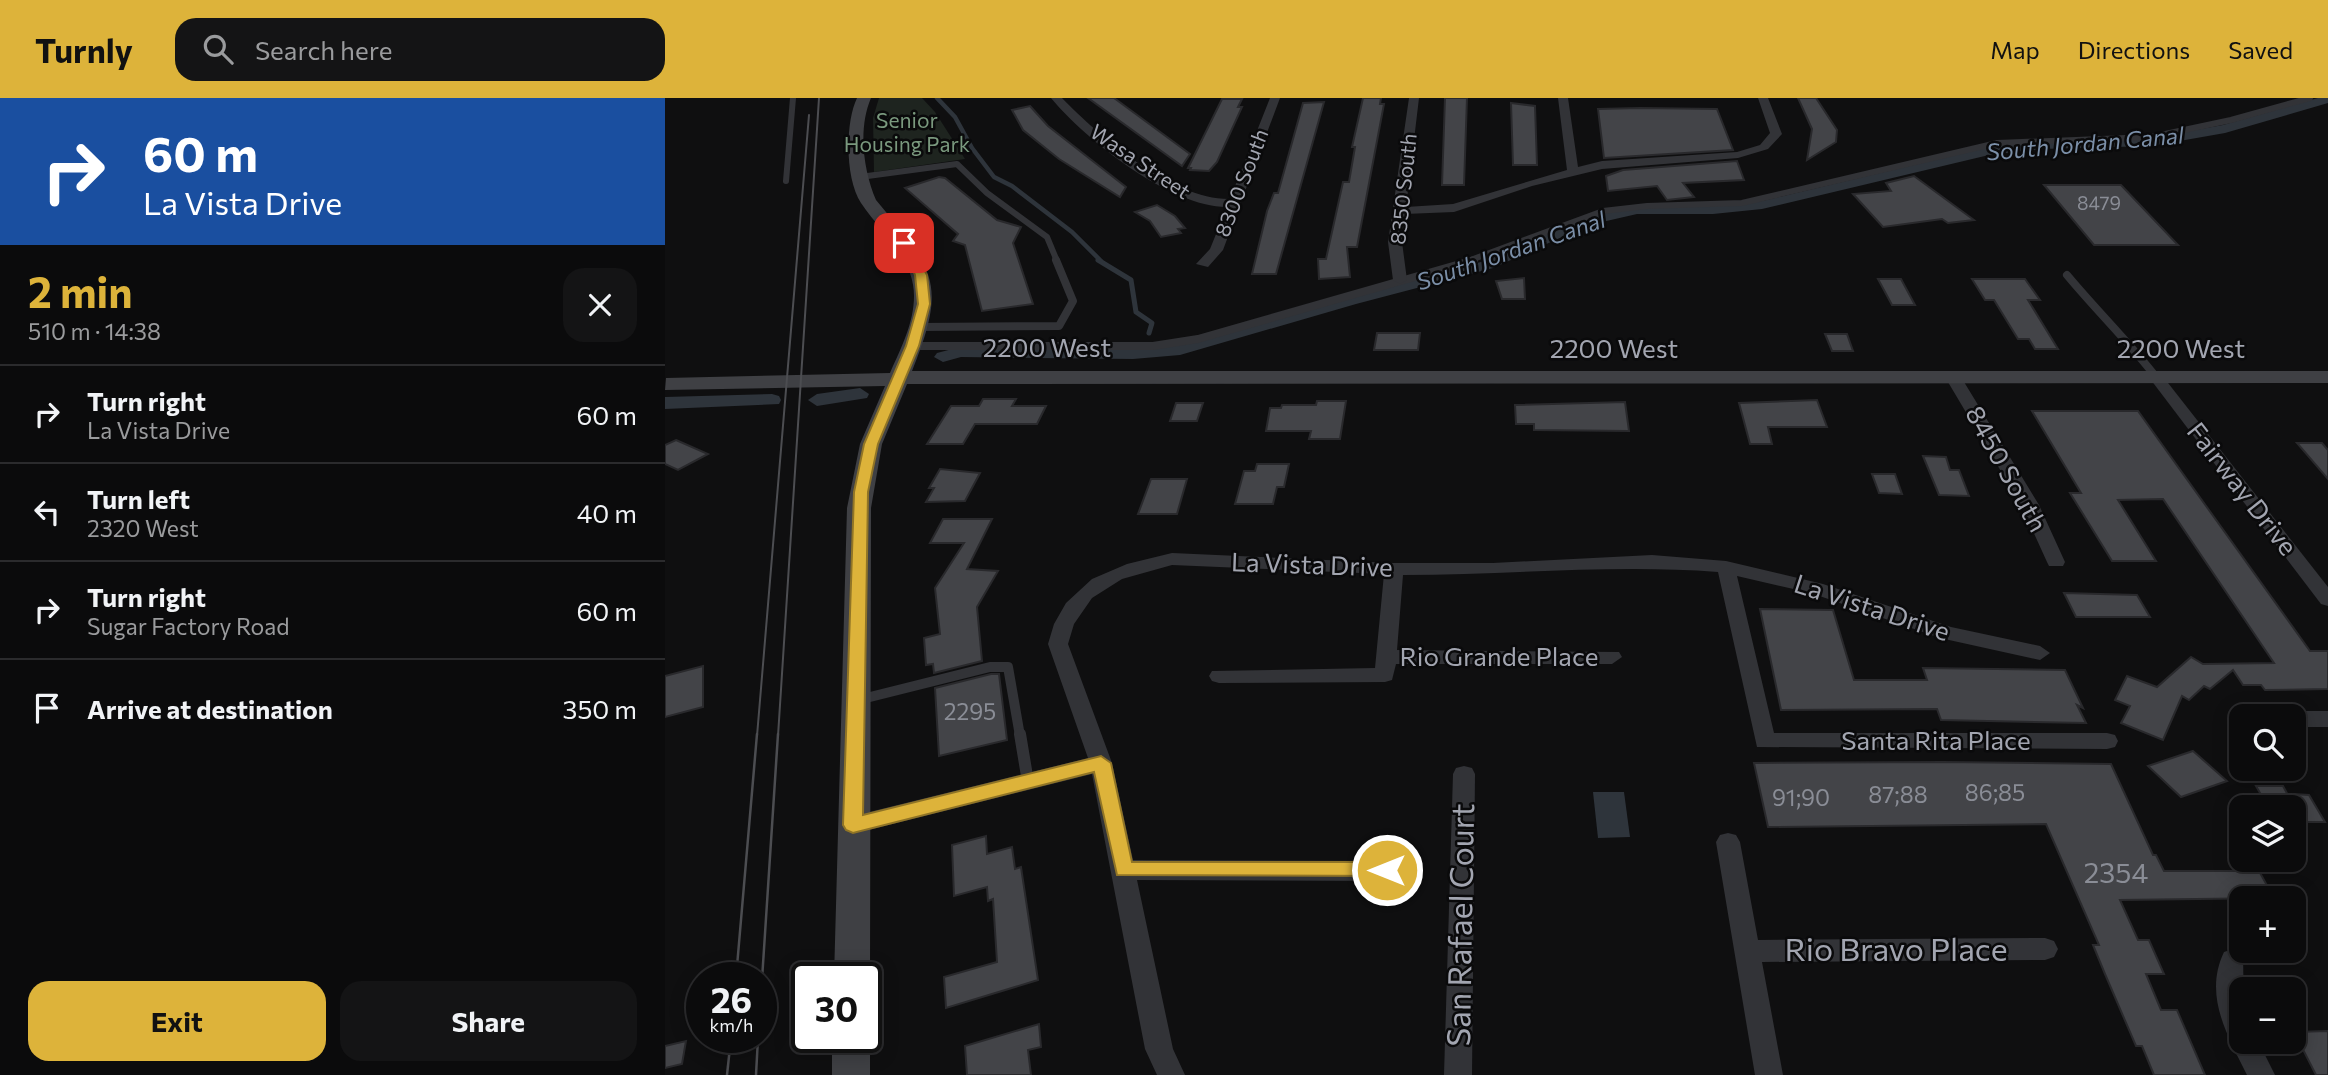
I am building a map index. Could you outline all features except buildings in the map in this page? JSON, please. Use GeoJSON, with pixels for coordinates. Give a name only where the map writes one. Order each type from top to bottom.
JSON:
{"type":"FeatureCollection","features":[{"type":"Feature","properties":{"kind":"street"},"geometry":{"type":"LineString","coordinates":[[852,962],[854,701],[861,492],[871,444],[920,327],[925,294],[918,265],[904,243],[868,201],[860,177],[856,135],[859,111],[864,98]]}},
{"type":"Feature","properties":{"kind":"street","name":"Wasa Street"},"geometry":{"type":"LineString","coordinates":[[1056,98],[1071,114],[1147,171],[1195,198],[1234,203]]}},
{"type":"Feature","properties":{"kind":"street","name":"8300 South"},"geometry":{"type":"LineString","coordinates":[[1203,264],[1216,250],[1275,98]]}},
{"type":"Feature","properties":{"kind":"street","name":"8350 South"},"geometry":{"type":"LineString","coordinates":[[1400,280],[1395,242],[1414,98]]}},
{"type":"Feature","properties":{"kind":"street"},"geometry":{"type":"LineString","coordinates":[[1563,98],[1573,171]]}},
{"type":"Feature","properties":{"kind":"street"},"geometry":{"type":"LineString","coordinates":[[1399,211],[1454,208],[1573,171],[1619,163],[1721,157],[1753,151],[1764,147],[1776,134],[1776,127],[1763,98]]}},
{"type":"Feature","properties":{"kind":"street","name":"2200 West"},"geometry":{"type":"LineString","coordinates":[[665,384],[871,381],[900,376],[2328,377]]}},
{"type":"Feature","properties":{"kind":"street","name":"8450 South"},"geometry":{"type":"LineString","coordinates":[[1953,377],[2030,505],[2056,562]]}},
{"type":"Feature","properties":{"kind":"street","name":"Fairway Drive"},"geometry":{"type":"LineString","coordinates":[[2156,377],[2319,578],[2328,600]]}},
{"type":"Feature","properties":{"kind":"street","name":"La Vista Drive"},"geometry":{"type":"LineString","coordinates":[[1171,1075],[1159,1049],[1101,763],[1058,644],[1061,626],[1072,607],[1104,580],[1136,567],[1172,559],[1394,569],[1493,569],[1652,561],[1726,567],[1816,588],[1947,633],[2040,653]]}},
{"type":"Feature","properties":{"kind":"street","name":"Santa Rita Place"},"geometry":{"type":"LineString","coordinates":[[1726,567],[1765,741],[2107,741]]}},
{"type":"Feature","properties":{"kind":"street"},"geometry":{"type":"LineString","coordinates":[[1386,666],[1394,569]]}},
{"type":"Feature","properties":{"kind":"street","name":"Rio Grande Place"},"geometry":{"type":"LineString","coordinates":[[1219,676],[1612,657]]}},
{"type":"Feature","properties":{"kind":"street"},"geometry":{"type":"LineString","coordinates":[[2306,719],[2328,719]]}},
{"type":"Feature","properties":{"kind":"street"},"geometry":{"type":"LineString","coordinates":[[853,825],[1101,763]]}},
{"type":"Feature","properties":{"kind":"street","name":"San Rafael Court"},"geometry":{"type":"LineString","coordinates":[[1458,1075],[1464,775]]}},
{"type":"Feature","properties":{"kind":"street"},"geometry":{"type":"LineString","coordinates":[[1728,842],[1769,1075]]}},
{"type":"Feature","properties":{"kind":"street"},"geometry":{"type":"LineString","coordinates":[[1124,870],[1387,870]]}},
{"type":"Feature","properties":{"kind":"street","name":"Rio Bravo Place"},"geometry":{"type":"LineString","coordinates":[[1747,951],[2045,949]]}},
{"type":"Feature","properties":{"kind":"street"},"geometry":{"type":"LineString","coordinates":[[2229,1001],[2225,984],[2232,963]]}},
{"type":"Feature","properties":{"kind":"street"},"geometry":{"type":"LineString","coordinates":[[851,1053],[851,1075]]}},
{"type":"Feature","properties":{"kind":"street"},"geometry":{"type":"LineString","coordinates":[[2250,1054],[2261,1075]]}},
{"type":"Feature","properties":{"kind":"lane"},"geometry":{"type":"LineString","coordinates":[[786,181],[793,98]]}},
{"type":"Feature","properties":{"kind":"lane"},"geometry":{"type":"LineString","coordinates":[[913,346],[1153,346],[1198,339],[1487,256],[1603,211],[1647,206],[1742,203],[1997,143],[2151,136],[2231,120],[2310,98]]}},
{"type":"Feature","properties":{"kind":"lane"},"geometry":{"type":"LineString","coordinates":[[860,177],[957,164],[987,192],[1047,237],[1073,301],[1059,326],[920,327]]}},
{"type":"Feature","properties":{"kind":"lane"},"geometry":{"type":"LineString","coordinates":[[2067,275],[2094,308],[2120,331],[2156,377]]}},
{"type":"Feature","properties":{"kind":"lane"},"geometry":{"type":"LineString","coordinates":[[854,701],[990,667],[1008,667],[1028,782]]}},
{"type":"Feature","properties":{"kind":"green space","name":"Senior Housing Park"},"geometry":{"type":"Polygon","coordinates":[[[879,98],[922,98],[935,112],[965,159],[874,172],[873,118],[879,98]]]}},
{"type":"Feature","properties":{"kind":"shaded area"},"geometry":{"type":"Polygon","coordinates":[[[1593,792],[1624,792],[1630,837],[1598,838],[1593,792]]]}},
{"type":"Feature","properties":{"kind":"waterway"},"geometry":{"type":"LineString","coordinates":[[937,98],[955,117],[972,148],[994,177],[1012,186],[1072,232],[1101,261]]}},
{"type":"Feature","properties":{"kind":"waterway","name":"South Jordan Canal"},"geometry":{"type":"LineString","coordinates":[[943,357],[960,352],[1133,354],[1180,350],[1350,300],[1487,265],[1584,222],[1637,210],[1713,210],[1762,205],[1989,151],[2041,145],[2151,142],[2225,129],[2328,99]]}},
{"type":"Feature","properties":{"kind":"waterway"},"geometry":{"type":"LineString","coordinates":[[1098,260],[1131,280],[1136,312],[1152,323],[1149,333]]}},
{"type":"Feature","properties":{"kind":"waterway","name":"South Jordan Canal"},"geometry":{"type":"LineString","coordinates":[[817,400],[860,394]]}},
{"type":"Feature","properties":{"kind":"waterway","name":"South Jordan Canal"},"geometry":{"type":"LineString","coordinates":[[665,403],[772,400]]}},
{"type":"Feature","properties":{"kind":"tram line"},"geometry":{"type":"LineString","coordinates":[[778,736],[819,98]]}},
{"type":"Feature","properties":{"kind":"tram line"},"geometry":{"type":"LineString","coordinates":[[757,736],[809,115]]}},
{"type":"Feature","properties":{"kind":"tram line"},"geometry":{"type":"LineString","coordinates":[[737,962],[757,734]]}},
{"type":"Feature","properties":{"kind":"tram line"},"geometry":{"type":"LineString","coordinates":[[763,962],[778,734]]}},
{"type":"Feature","properties":{"kind":"tram line"},"geometry":{"type":"LineString","coordinates":[[727,1075],[729,1053]]}},
{"type":"Feature","properties":{"kind":"tram line"},"geometry":{"type":"LineString","coordinates":[[756,1075],[757,1053]]}},
{"type":"Feature","properties":{"kind":"route"},"geometry":{"type":"LineString","coordinates":[[904,243],[918,265],[925,294],[920,327],[871,444],[861,492],[857,565],[853,825],[1101,763],[1124,870],[1387,870]]}}]}
